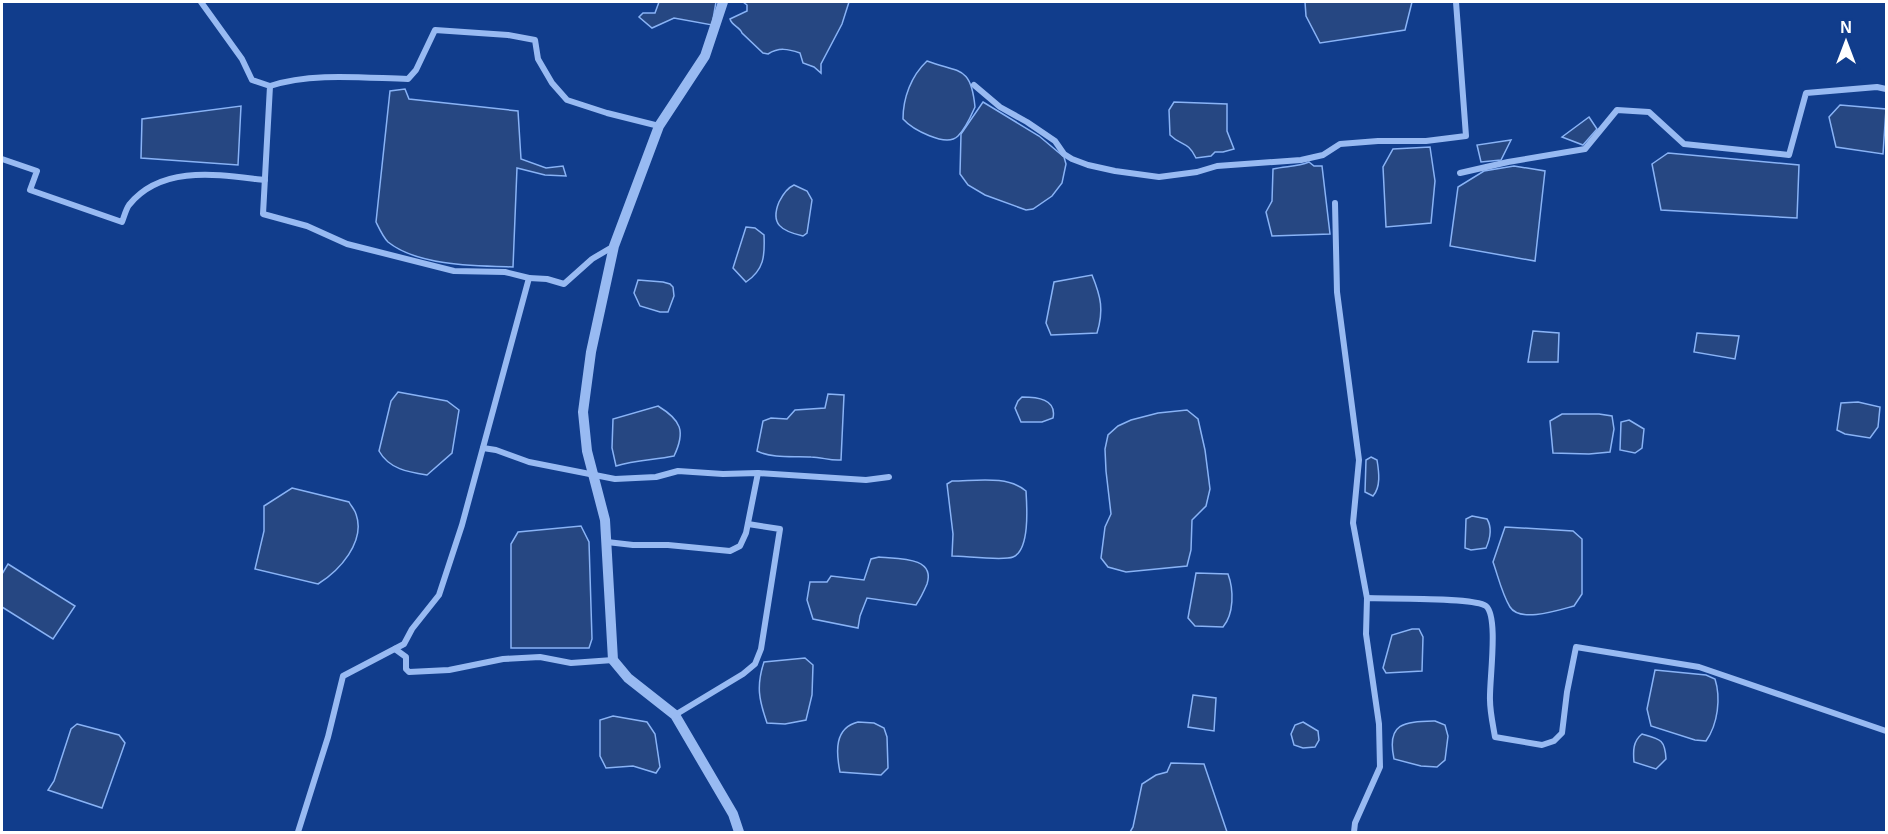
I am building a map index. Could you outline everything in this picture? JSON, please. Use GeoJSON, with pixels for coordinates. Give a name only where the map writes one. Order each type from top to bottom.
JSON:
{"type":"FeatureCollection","features":[{"type":"Feature","properties":{"kind":"street"},"geometry":{"type":"LineString","coordinates":[[201,2],[242,59],[252,80],[270,86],[289,80],[408,79],[416,70],[435,30],[508,35],[535,40],[538,59],[552,83],[567,100],[660,126]]}},
{"type":"Feature","properties":{"kind":"street"},"geometry":{"type":"LineString","coordinates":[[723,2],[705,56],[660,126],[614,246],[591,352],[584,412],[587,451],[605,520],[613,660],[628,678],[675,715],[733,814],[739,832]]}},
{"type":"Feature","properties":{"kind":"street"},"geometry":{"type":"LineString","coordinates":[[974,84],[1000,107],[1055,141],[1064,154],[1072,159],[1115,171],[1159,177],[1197,172],[1217,166],[1300,160],[1323,154],[1340,144],[1426,141],[1466,136],[1456,2]]}},
{"type":"Feature","properties":{"kind":"street"},"geometry":{"type":"LineString","coordinates":[[270,86],[262,214],[307,226],[347,244],[454,271],[505,272],[564,284],[592,260],[614,246]]}},
{"type":"Feature","properties":{"kind":"street"},"geometry":{"type":"LineString","coordinates":[[1460,173],[1585,149],[1617,110],[1649,112],[1684,144],[1789,155],[1806,93],[1878,87],[1887,89]]}},
{"type":"Feature","properties":{"kind":"street"},"geometry":{"type":"LineString","coordinates":[[2,159],[37,171],[30,190],[122,222],[128,206],[154,184],[183,176],[217,175],[265,180]]}},
{"type":"Feature","properties":{"kind":"street"},"geometry":{"type":"LineString","coordinates":[[1335,202],[1337,292],[1359,460],[1353,523],[1367,598],[1366,634],[1379,724],[1380,767],[1355,823],[1354,832]]}},
{"type":"Feature","properties":{"kind":"street"},"geometry":{"type":"LineString","coordinates":[[298,832],[328,737],[344,676],[404,644],[412,629],[439,595],[462,525],[529,278]]}},
{"type":"Feature","properties":{"kind":"street"},"geometry":{"type":"LineString","coordinates":[[483,448],[496,450],[529,462],[615,479],[656,477],[678,471],[723,474],[758,473],[866,480],[889,477]]}},
{"type":"Feature","properties":{"kind":"street"},"geometry":{"type":"LineString","coordinates":[[607,542],[730,551],[740,546],[746,533],[758,473]]}},
{"type":"Feature","properties":{"kind":"street"},"geometry":{"type":"LineString","coordinates":[[675,715],[742,674],[755,664],[761,649],[780,529],[748,524]]}},
{"type":"Feature","properties":{"kind":"street"},"geometry":{"type":"LineString","coordinates":[[1367,598],[1433,599],[1484,604],[1491,612],[1490,702],[1495,737],[1542,745],[1554,741],[1562,733],[1576,647],[1699,667],[1887,731]]}},
{"type":"Feature","properties":{"kind":"street"},"geometry":{"type":"LineString","coordinates":[[395,649],[406,657],[406,669],[409,672],[449,670],[512,658],[540,657],[571,663],[613,660]]}},
{"type":"Feature","properties":{"kind":"water"},"geometry":{"type":"Polygon","coordinates":[[[659,2],[716,2],[712,25],[674,18],[652,28],[639,17],[643,13],[655,13],[659,2]]]}},
{"type":"Feature","properties":{"kind":"water"},"geometry":{"type":"Polygon","coordinates":[[[743,2],[849,2],[842,24],[821,64],[821,73],[814,67],[803,63],[800,53],[784,49],[768,54],[763,53],[730,19],[747,11],[747,5],[743,2]]]}},
{"type":"Feature","properties":{"kind":"water"},"geometry":{"type":"Polygon","coordinates":[[[1305,2],[1412,2],[1405,30],[1320,43],[1306,16],[1305,2]]]}},
{"type":"Feature","properties":{"kind":"water"},"geometry":{"type":"Polygon","coordinates":[[[927,61],[962,73],[973,93],[975,107],[968,122],[953,139],[938,139],[929,136],[903,119],[904,103],[909,88],[916,73],[927,61]]]}},
{"type":"Feature","properties":{"kind":"water"},"geometry":{"type":"Polygon","coordinates":[[[405,89],[409,99],[518,111],[521,159],[546,168],[563,166],[566,176],[545,175],[517,168],[513,267],[465,265],[431,260],[400,250],[388,242],[383,235],[376,222],[390,91],[405,89]]]}},
{"type":"Feature","properties":{"kind":"water"},"geometry":{"type":"Polygon","coordinates":[[[983,102],[1039,136],[1064,157],[1066,164],[1062,183],[1052,196],[1033,209],[1026,210],[985,195],[968,185],[960,174],[961,134],[983,102]]]}},
{"type":"Feature","properties":{"kind":"water"},"geometry":{"type":"Polygon","coordinates":[[[1174,102],[1227,104],[1227,131],[1234,149],[1196,158],[1187,146],[1170,135],[1169,110],[1174,102]]]}},
{"type":"Feature","properties":{"kind":"water"},"geometry":{"type":"Polygon","coordinates":[[[1840,105],[1886,109],[1883,154],[1836,147],[1829,117],[1840,105]]]}},
{"type":"Feature","properties":{"kind":"water"},"geometry":{"type":"Polygon","coordinates":[[[241,106],[238,165],[141,158],[142,119],[241,106]]]}},
{"type":"Feature","properties":{"kind":"water"},"geometry":{"type":"Polygon","coordinates":[[[1589,117],[1597,129],[1583,145],[1562,137],[1589,117]]]}},
{"type":"Feature","properties":{"kind":"water"},"geometry":{"type":"Polygon","coordinates":[[[1511,140],[1501,160],[1481,162],[1477,145],[1511,140]]]}},
{"type":"Feature","properties":{"kind":"water"},"geometry":{"type":"Polygon","coordinates":[[[1430,147],[1435,181],[1431,223],[1386,227],[1383,167],[1393,149],[1430,147]]]}},
{"type":"Feature","properties":{"kind":"water"},"geometry":{"type":"Polygon","coordinates":[[[1668,153],[1799,165],[1797,218],[1661,210],[1652,164],[1668,153]]]}},
{"type":"Feature","properties":{"kind":"water"},"geometry":{"type":"Polygon","coordinates":[[[1309,162],[1314,166],[1322,166],[1330,234],[1272,236],[1266,212],[1272,201],[1273,169],[1309,162]]]}},
{"type":"Feature","properties":{"kind":"water"},"geometry":{"type":"Polygon","coordinates":[[[1514,166],[1545,171],[1535,261],[1450,246],[1458,187],[1484,171],[1514,166]]]}},
{"type":"Feature","properties":{"kind":"water"},"geometry":{"type":"Polygon","coordinates":[[[794,185],[807,191],[812,200],[807,233],[803,236],[783,229],[776,216],[782,196],[794,185]]]}},
{"type":"Feature","properties":{"kind":"water"},"geometry":{"type":"Polygon","coordinates":[[[746,227],[755,228],[764,235],[764,243],[760,267],[757,273],[746,282],[733,268],[746,227]]]}},
{"type":"Feature","properties":{"kind":"water"},"geometry":{"type":"Polygon","coordinates":[[[1092,275],[1100,304],[1097,333],[1051,335],[1046,323],[1054,282],[1092,275]]]}},
{"type":"Feature","properties":{"kind":"water"},"geometry":{"type":"Polygon","coordinates":[[[638,280],[663,282],[673,287],[674,296],[668,312],[640,306],[634,293],[638,280]]]}},
{"type":"Feature","properties":{"kind":"water"},"geometry":{"type":"Polygon","coordinates":[[[1533,331],[1559,333],[1558,362],[1528,362],[1533,331]]]}},
{"type":"Feature","properties":{"kind":"water"},"geometry":{"type":"Polygon","coordinates":[[[1697,333],[1739,336],[1735,359],[1694,352],[1697,333]]]}},
{"type":"Feature","properties":{"kind":"water"},"geometry":{"type":"Polygon","coordinates":[[[398,392],[447,401],[459,410],[452,453],[427,475],[394,466],[379,451],[391,401],[398,392]]]}},
{"type":"Feature","properties":{"kind":"water"},"geometry":{"type":"Polygon","coordinates":[[[828,394],[844,395],[841,460],[777,456],[757,451],[763,421],[771,418],[787,419],[795,410],[825,408],[828,394]]]}},
{"type":"Feature","properties":{"kind":"water"},"geometry":{"type":"Polygon","coordinates":[[[1022,397],[1045,400],[1052,407],[1053,418],[1042,422],[1021,422],[1015,408],[1022,397]]]}},
{"type":"Feature","properties":{"kind":"water"},"geometry":{"type":"Polygon","coordinates":[[[1858,402],[1880,407],[1878,427],[1870,438],[1845,434],[1837,430],[1841,403],[1858,402]]]}},
{"type":"Feature","properties":{"kind":"water"},"geometry":{"type":"Polygon","coordinates":[[[658,406],[672,416],[679,427],[680,440],[674,456],[616,466],[612,448],[613,419],[658,406]]]}},
{"type":"Feature","properties":{"kind":"water"},"geometry":{"type":"Polygon","coordinates":[[[1187,410],[1198,419],[1210,489],[1206,506],[1192,520],[1191,550],[1187,566],[1126,572],[1108,567],[1101,558],[1105,527],[1111,514],[1105,449],[1108,435],[1118,426],[1131,420],[1158,413],[1187,410]]]}},
{"type":"Feature","properties":{"kind":"water"},"geometry":{"type":"Polygon","coordinates":[[[1562,414],[1612,416],[1614,429],[1610,452],[1553,453],[1550,421],[1562,414]]]}},
{"type":"Feature","properties":{"kind":"water"},"geometry":{"type":"Polygon","coordinates":[[[1629,420],[1644,429],[1642,448],[1635,453],[1620,450],[1621,422],[1629,420]]]}},
{"type":"Feature","properties":{"kind":"water"},"geometry":{"type":"Polygon","coordinates":[[[1371,457],[1377,460],[1379,474],[1376,492],[1373,496],[1365,492],[1366,460],[1371,457]]]}},
{"type":"Feature","properties":{"kind":"water"},"geometry":{"type":"Polygon","coordinates":[[[952,481],[1001,481],[1026,491],[1025,537],[1018,553],[1013,557],[1001,559],[952,556],[953,534],[947,484],[952,481]]]}},
{"type":"Feature","properties":{"kind":"water"},"geometry":{"type":"Polygon","coordinates":[[[292,488],[349,502],[356,514],[357,535],[349,555],[334,572],[318,584],[255,569],[264,531],[264,506],[292,488]]]}},
{"type":"Feature","properties":{"kind":"water"},"geometry":{"type":"Polygon","coordinates":[[[1472,516],[1487,519],[1489,523],[1490,534],[1486,548],[1471,550],[1465,548],[1466,519],[1472,516]]]}},
{"type":"Feature","properties":{"kind":"water"},"geometry":{"type":"Polygon","coordinates":[[[581,526],[589,542],[592,639],[589,648],[511,648],[511,544],[518,532],[581,526]]]}},
{"type":"Feature","properties":{"kind":"water"},"geometry":{"type":"Polygon","coordinates":[[[1505,527],[1573,531],[1582,539],[1582,594],[1574,606],[1531,615],[1515,612],[1510,607],[1502,591],[1493,562],[1505,527]]]}},
{"type":"Feature","properties":{"kind":"water"},"geometry":{"type":"Polygon","coordinates":[[[879,557],[913,561],[926,568],[927,584],[916,605],[867,598],[858,628],[813,619],[807,600],[810,582],[827,582],[831,576],[864,580],[871,559],[879,557]]]}},
{"type":"Feature","properties":{"kind":"water"},"geometry":{"type":"Polygon","coordinates":[[[8,564],[75,606],[53,639],[2,607],[2,574],[8,564]]]}},
{"type":"Feature","properties":{"kind":"water"},"geometry":{"type":"Polygon","coordinates":[[[1196,573],[1228,574],[1232,602],[1227,622],[1223,627],[1195,626],[1188,618],[1196,573]]]}},
{"type":"Feature","properties":{"kind":"water"},"geometry":{"type":"Polygon","coordinates":[[[1419,629],[1423,637],[1422,671],[1386,673],[1383,668],[1392,635],[1419,629]]]}},
{"type":"Feature","properties":{"kind":"water"},"geometry":{"type":"Polygon","coordinates":[[[805,658],[813,665],[812,695],[806,720],[785,724],[767,723],[760,693],[760,678],[764,662],[805,658]]]}},
{"type":"Feature","properties":{"kind":"water"},"geometry":{"type":"Polygon","coordinates":[[[1655,670],[1706,675],[1715,679],[1718,694],[1717,711],[1706,741],[1695,740],[1651,726],[1647,709],[1655,670]]]}},
{"type":"Feature","properties":{"kind":"water"},"geometry":{"type":"Polygon","coordinates":[[[1193,695],[1216,698],[1214,731],[1188,727],[1193,695]]]}},
{"type":"Feature","properties":{"kind":"water"},"geometry":{"type":"Polygon","coordinates":[[[613,716],[647,722],[655,734],[660,767],[656,773],[633,766],[606,768],[600,756],[600,720],[613,716]]]}},
{"type":"Feature","properties":{"kind":"water"},"geometry":{"type":"Polygon","coordinates":[[[1435,721],[1445,725],[1448,736],[1445,760],[1437,767],[1421,766],[1394,759],[1393,738],[1400,726],[1415,722],[1435,721]]]}},
{"type":"Feature","properties":{"kind":"water"},"geometry":{"type":"Polygon","coordinates":[[[858,722],[874,723],[884,728],[887,737],[888,768],[881,775],[840,772],[838,742],[844,730],[858,722]]]}},
{"type":"Feature","properties":{"kind":"water"},"geometry":{"type":"Polygon","coordinates":[[[1303,722],[1318,731],[1319,740],[1315,747],[1303,748],[1294,745],[1291,734],[1295,725],[1303,722]]]}},
{"type":"Feature","properties":{"kind":"water"},"geometry":{"type":"Polygon","coordinates":[[[77,724],[119,735],[125,743],[102,808],[48,790],[54,781],[71,729],[77,724]]]}},
{"type":"Feature","properties":{"kind":"water"},"geometry":{"type":"Polygon","coordinates":[[[1642,734],[1657,739],[1663,744],[1666,759],[1656,769],[1634,762],[1634,746],[1642,734]]]}},
{"type":"Feature","properties":{"kind":"water"},"geometry":{"type":"Polygon","coordinates":[[[1171,763],[1204,764],[1227,832],[1130,832],[1142,784],[1156,775],[1167,772],[1171,763]]]}}]}
